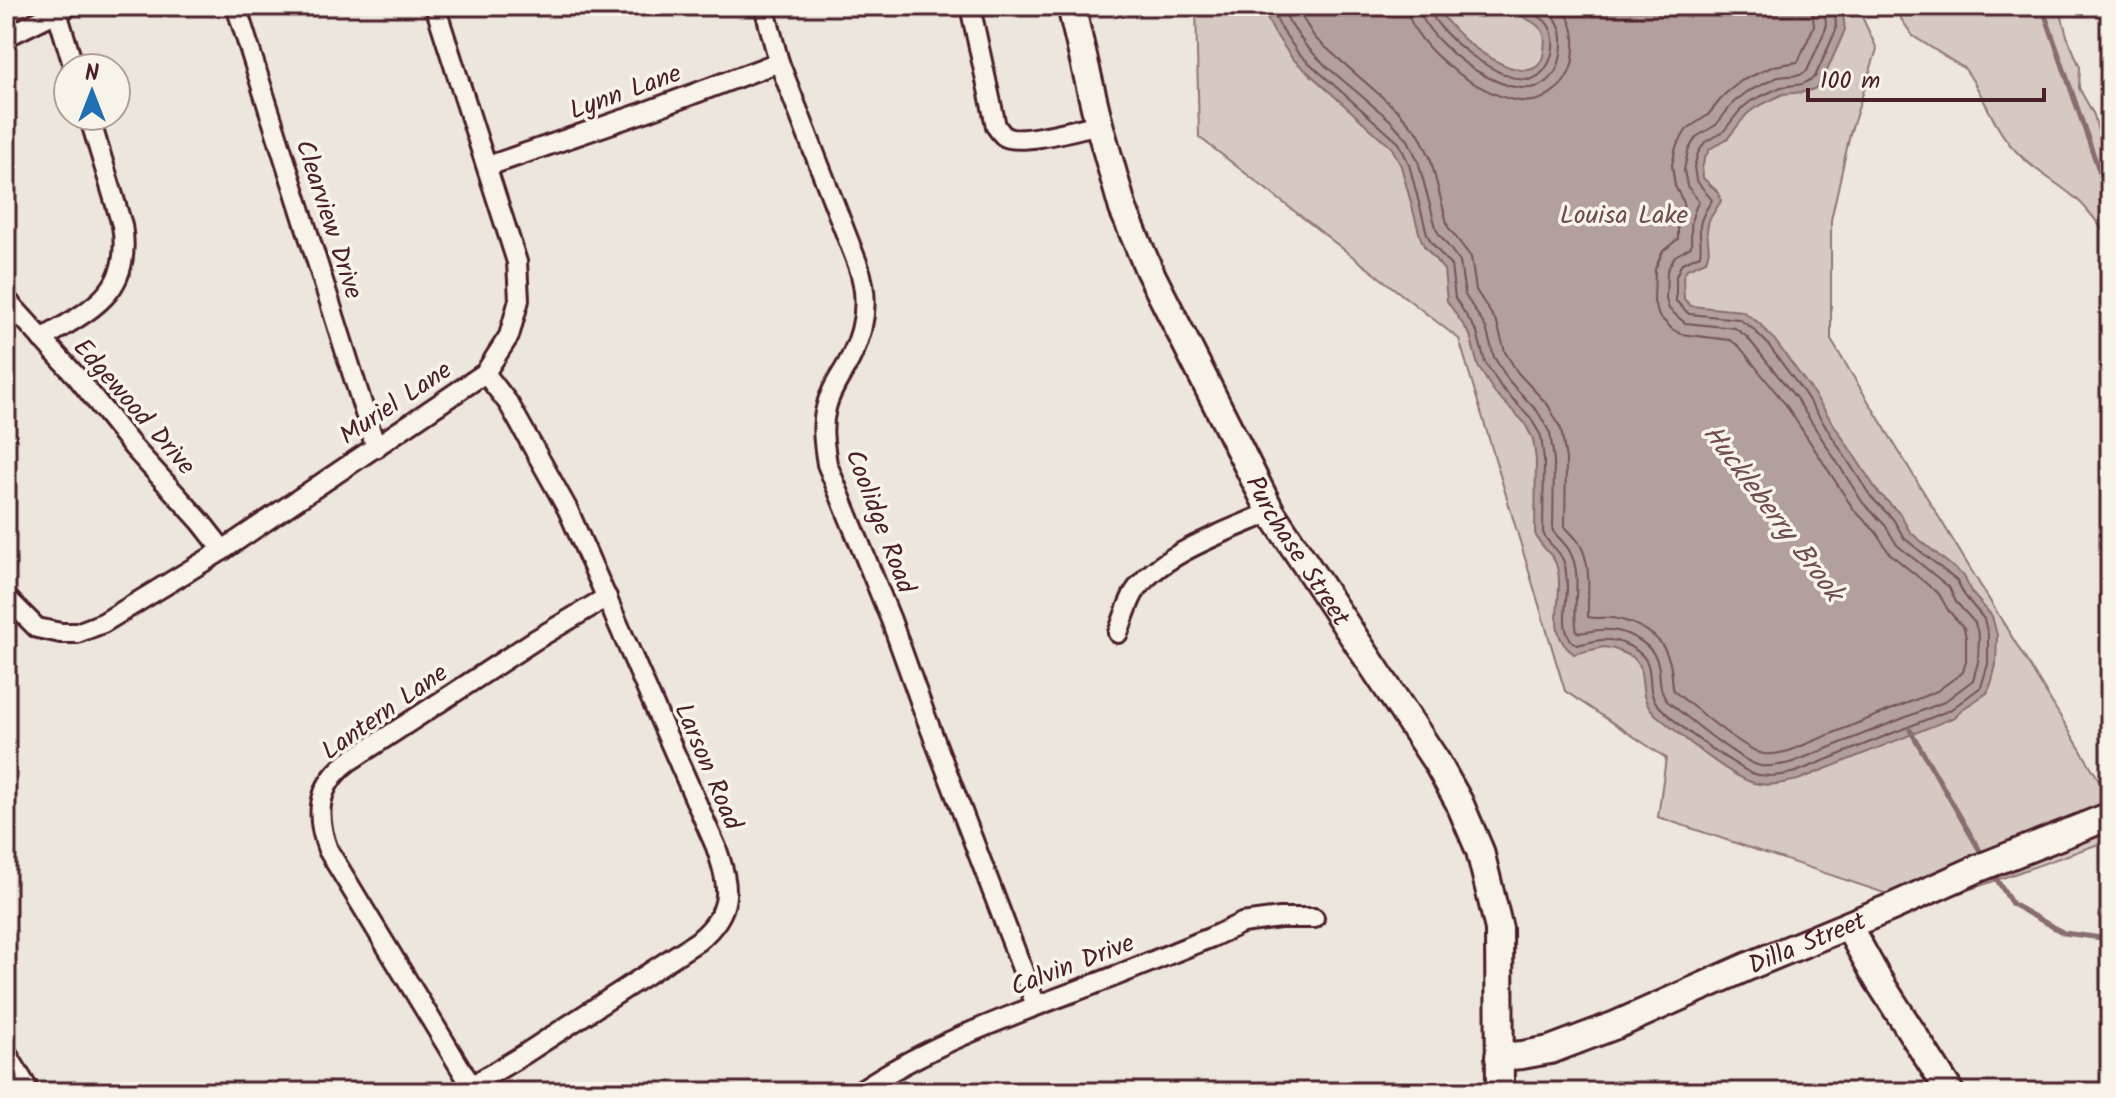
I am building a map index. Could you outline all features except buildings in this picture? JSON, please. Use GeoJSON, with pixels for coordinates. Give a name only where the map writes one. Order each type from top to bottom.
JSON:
{"type":"FeatureCollection","features":[{"type":"Feature","properties":{"kind":"main road","name":"Purchase Street"},"geometry":{"type":"LineString","coordinates":[[1071,6],[1123,209],[1149,270],[1271,512],[1436,761],[1459,802],[1480,851],[1499,929],[1500,1092]]}},
{"type":"Feature","properties":{"kind":"main road","name":"Dilla Street"},"geometry":{"type":"LineString","coordinates":[[1499,1057],[1550,1050],[1616,1025],[1989,864],[2110,816]]}},
{"type":"Feature","properties":{"kind":"main road"},"geometry":{"type":"LineString","coordinates":[[1848,926],[1877,978],[1950,1092]]}},
{"type":"Feature","properties":{"kind":"street","name":"Clearview Drive"},"geometry":{"type":"LineString","coordinates":[[236,6],[376,448]]}},
{"type":"Feature","properties":{"kind":"street","name":"Muriel Lane"},"geometry":{"type":"LineString","coordinates":[[8,604],[37,628],[61,633],[77,633],[103,623],[223,550],[485,373],[509,336],[519,300],[517,262],[435,6]]}},
{"type":"Feature","properties":{"kind":"street","name":"Coolidge Road"},"geometry":{"type":"LineString","coordinates":[[764,6],[779,62],[865,290],[865,313],[860,336],[826,407],[823,439],[827,464],[891,620],[1036,1005]]}},
{"type":"Feature","properties":{"kind":"street"},"geometry":{"type":"LineString","coordinates":[[970,6],[996,126],[1003,136],[1014,140],[1099,124]]}},
{"type":"Feature","properties":{"kind":"street"},"geometry":{"type":"LineString","coordinates":[[6,37],[63,9],[71,52]]}},
{"type":"Feature","properties":{"kind":"street","name":"Lynn Lane"},"geometry":{"type":"LineString","coordinates":[[488,166],[779,62]]}},
{"type":"Feature","properties":{"kind":"street"},"geometry":{"type":"LineString","coordinates":[[42,339],[98,303],[111,290],[123,264],[122,225],[94,132]]}},
{"type":"Feature","properties":{"kind":"street","name":"Edgewood Drive"},"geometry":{"type":"LineString","coordinates":[[6,299],[223,550]]}},
{"type":"Feature","properties":{"kind":"street","name":"Larson Road"},"geometry":{"type":"LineString","coordinates":[[473,1089],[698,941],[716,922],[726,898],[727,883],[716,847],[568,510],[529,437],[485,373]]}},
{"type":"Feature","properties":{"kind":"street"},"geometry":{"type":"LineString","coordinates":[[1118,633],[1135,592],[1152,573],[1182,552],[1271,512]]}},
{"type":"Feature","properties":{"kind":"street","name":"Lantern Lane"},"geometry":{"type":"LineString","coordinates":[[473,1089],[328,850],[320,821],[322,797],[332,777],[348,762],[535,640],[607,597]]}},
{"type":"Feature","properties":{"kind":"street","name":"Calvin Drive"},"geometry":{"type":"LineString","coordinates":[[858,1092],[884,1074],[927,1052],[1242,923],[1314,918]]}},
{"type":"Feature","properties":{"kind":"green space","name":"Louisa Lake"},"geometry":{"type":"Polygon","coordinates":[[[1196,6],[1857,6],[1877,49],[1850,134],[1831,220],[1831,340],[2110,798],[2110,840],[1923,906],[1658,817],[1666,758],[1565,691],[1459,339],[1199,137],[1196,6]]]}},
{"type":"Feature","properties":{"kind":"green space"},"geometry":{"type":"Polygon","coordinates":[[[1892,6],[2061,6],[2067,36],[2080,67],[2079,88],[2094,115],[2099,135],[2110,151],[2110,241],[2080,202],[2013,148],[1965,69],[1913,36],[1892,6]]]}},
{"type":"Feature","properties":{"kind":"water","name":"Louisa Lake"},"geometry":{"type":"Polygon","coordinates":[[[1261,6],[1435,6],[1472,45],[1495,60],[1520,70],[1532,69],[1540,63],[1544,36],[1536,25],[1503,6],[1842,6],[1845,30],[1822,82],[1814,89],[1783,94],[1755,108],[1728,138],[1710,149],[1705,157],[1703,178],[1719,193],[1721,201],[1709,220],[1706,261],[1687,269],[1683,277],[1684,299],[1691,306],[1742,311],[1759,323],[1810,388],[1878,492],[1900,514],[1910,532],[1964,576],[1971,592],[1992,616],[1997,635],[1996,665],[1987,693],[1955,717],[1798,780],[1760,784],[1743,779],[1717,763],[1655,714],[1644,696],[1640,666],[1633,657],[1604,647],[1574,654],[1564,645],[1557,624],[1559,576],[1556,564],[1535,533],[1536,460],[1533,439],[1524,422],[1494,392],[1478,366],[1470,335],[1447,301],[1444,270],[1424,246],[1420,236],[1401,166],[1392,148],[1292,58],[1261,6]]]}},
{"type":"Feature","properties":{"kind":"waterway"},"geometry":{"type":"LineString","coordinates":[[2042,6],[2110,196]]}},
{"type":"Feature","properties":{"kind":"waterway","name":"Huckleberry Brook"},"geometry":{"type":"LineString","coordinates":[[1910,730],[1983,856]]}},
{"type":"Feature","properties":{"kind":"waterway","name":"Huckleberry Brook"},"geometry":{"type":"LineString","coordinates":[[1992,872],[2012,904],[2064,933],[2110,939]]}}]}
